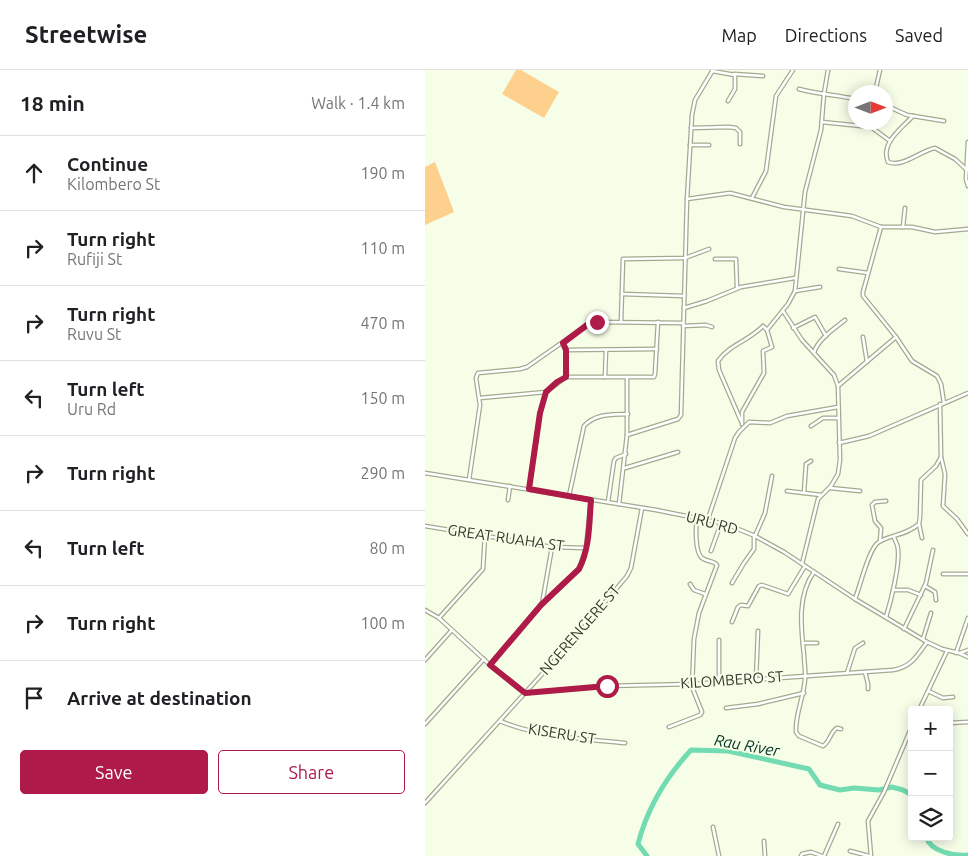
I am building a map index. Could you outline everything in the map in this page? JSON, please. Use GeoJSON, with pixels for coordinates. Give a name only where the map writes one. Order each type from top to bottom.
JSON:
{"type":"FeatureCollection","features":[{"type":"Feature","properties":{"kind":"street"},"geometry":{"type":"LineString","coordinates":[[627,435],[681,416],[687,199],[692,115],[695,100],[713,70],[763,76]]}},
{"type":"Feature","properties":{"kind":"street"},"geometry":{"type":"LineString","coordinates":[[753,198],[766,171],[776,96],[793,70]]}},
{"type":"Feature","properties":{"kind":"street"},"geometry":{"type":"LineString","coordinates":[[767,330],[783,311],[795,291],[805,192],[822,122],[828,70]]}},
{"type":"Feature","properties":{"kind":"street"},"geometry":{"type":"LineString","coordinates":[[877,85],[880,70]]}},
{"type":"Feature","properties":{"kind":"street"},"geometry":{"type":"LineString","coordinates":[[728,101],[735,88],[734,74]]}},
{"type":"Feature","properties":{"kind":"street"},"geometry":{"type":"LineString","coordinates":[[799,89],[848,98]]}},
{"type":"Feature","properties":{"kind":"street"},"geometry":{"type":"LineString","coordinates":[[893,108],[913,116],[944,121]]}},
{"type":"Feature","properties":{"kind":"street"},"geometry":{"type":"LineString","coordinates":[[913,116],[890,141],[886,159],[889,163],[900,162],[934,148],[955,159],[967,170]]}},
{"type":"Feature","properties":{"kind":"street"},"geometry":{"type":"LineString","coordinates":[[822,122],[871,127],[890,141]]}},
{"type":"Feature","properties":{"kind":"street"},"geometry":{"type":"LineString","coordinates":[[691,128],[732,127],[740,132],[740,144]]}},
{"type":"Feature","properties":{"kind":"street"},"geometry":{"type":"LineString","coordinates":[[968,142],[968,186]]}},
{"type":"Feature","properties":{"kind":"street"},"geometry":{"type":"LineString","coordinates":[[690,145],[709,145]]}},
{"type":"Feature","properties":{"kind":"street"},"geometry":{"type":"LineString","coordinates":[[687,199],[726,192],[784,206],[852,216],[881,227],[917,228],[935,232],[968,229]]}},
{"type":"Feature","properties":{"kind":"street"},"geometry":{"type":"LineString","coordinates":[[903,227],[905,208]]}},
{"type":"Feature","properties":{"kind":"street"},"geometry":{"type":"LineString","coordinates":[[881,227],[863,296],[896,337],[914,364],[937,376],[941,384],[941,457],[945,474],[943,506],[957,519],[968,534]]}},
{"type":"Feature","properties":{"kind":"street"},"geometry":{"type":"LineString","coordinates":[[621,322],[623,260],[685,258],[709,249]]}},
{"type":"Feature","properties":{"kind":"street"},"geometry":{"type":"LineString","coordinates":[[715,260],[737,259],[737,288]]}},
{"type":"Feature","properties":{"kind":"street"},"geometry":{"type":"LineString","coordinates":[[839,269],[868,273]]}},
{"type":"Feature","properties":{"kind":"street"},"geometry":{"type":"LineString","coordinates":[[684,308],[707,301],[737,288],[786,278],[795,278]]}},
{"type":"Feature","properties":{"kind":"street"},"geometry":{"type":"LineString","coordinates":[[795,291],[820,287]]}},
{"type":"Feature","properties":{"kind":"street"},"geometry":{"type":"LineString","coordinates":[[622,294],[684,296]]}},
{"type":"Feature","properties":{"kind":"street"},"geometry":{"type":"LineString","coordinates":[[732,622],[738,607],[741,605],[748,606],[759,586],[762,585],[788,594],[803,565],[817,499],[830,488],[838,474],[840,460],[838,386],[833,375],[806,346],[783,311]]}},
{"type":"Feature","properties":{"kind":"street"},"geometry":{"type":"LineString","coordinates":[[793,328],[815,317],[826,336]]}},
{"type":"Feature","properties":{"kind":"street"},"geometry":{"type":"LineString","coordinates":[[814,353],[815,348],[826,336],[845,320]]}},
{"type":"Feature","properties":{"kind":"street"},"geometry":{"type":"LineString","coordinates":[[469,480],[481,398],[476,378],[477,373],[527,367],[587,325],[597,322],[658,322],[712,327]]}},
{"type":"Feature","properties":{"kind":"street"},"geometry":{"type":"LineString","coordinates":[[529,489],[540,413],[546,392],[566,377],[654,377],[658,322]]}},
{"type":"Feature","properties":{"kind":"street"},"geometry":{"type":"LineString","coordinates":[[709,519],[735,438],[743,425],[742,412],[764,374],[763,351],[772,347],[767,330],[763,326],[723,354],[717,363],[743,425]]}},
{"type":"Feature","properties":{"kind":"street"},"geometry":{"type":"LineString","coordinates":[[863,337],[865,359],[867,362]]}},
{"type":"Feature","properties":{"kind":"street"},"geometry":{"type":"LineString","coordinates":[[838,386],[896,337]]}},
{"type":"Feature","properties":{"kind":"street"},"geometry":{"type":"LineString","coordinates":[[563,343],[566,350],[566,377]]}},
{"type":"Feature","properties":{"kind":"street"},"geometry":{"type":"LineString","coordinates":[[566,350],[657,348]]}},
{"type":"Feature","properties":{"kind":"street"},"geometry":{"type":"LineString","coordinates":[[605,377],[606,350]]}},
{"type":"Feature","properties":{"kind":"street"},"geometry":{"type":"LineString","coordinates":[[619,504],[626,454],[627,377]]}},
{"type":"Feature","properties":{"kind":"street"},"geometry":{"type":"LineString","coordinates":[[481,398],[546,392]]}},
{"type":"Feature","properties":{"kind":"street"},"geometry":{"type":"LineString","coordinates":[[839,443],[869,436],[968,393]]}},
{"type":"Feature","properties":{"kind":"street"},"geometry":{"type":"LineString","coordinates":[[743,425],[751,422],[770,423],[791,416],[838,407]]}},
{"type":"Feature","properties":{"kind":"street"},"geometry":{"type":"LineString","coordinates":[[569,496],[584,426],[597,416],[628,414]]}},
{"type":"Feature","properties":{"kind":"street"},"geometry":{"type":"LineString","coordinates":[[811,426],[823,418],[838,418]]}},
{"type":"Feature","properties":{"kind":"street"},"geometry":{"type":"LineString","coordinates":[[625,468],[678,452]]}},
{"type":"Feature","properties":{"kind":"street"},"geometry":{"type":"LineString","coordinates":[[608,502],[614,461],[616,458],[626,454]]}},
{"type":"Feature","properties":{"kind":"street"},"geometry":{"type":"LineString","coordinates":[[922,538],[919,524],[921,517],[921,480],[936,466],[941,457]]}},
{"type":"Feature","properties":{"kind":"street"},"geometry":{"type":"LineString","coordinates":[[804,493],[806,464],[811,461]]}},
{"type":"Feature","properties":{"kind":"street","name":"URU RD"},"geometry":{"type":"LineString","coordinates":[[425,473],[698,517],[721,523],[754,535],[927,642],[947,651],[968,657]]}},
{"type":"Feature","properties":{"kind":"street"},"geometry":{"type":"LineString","coordinates":[[732,583],[754,549],[754,535],[765,513],[772,476]]}},
{"type":"Feature","properties":{"kind":"street"},"geometry":{"type":"LineString","coordinates":[[508,500],[510,486]]}},
{"type":"Feature","properties":{"kind":"street"},"geometry":{"type":"LineString","coordinates":[[830,488],[860,491]]}},
{"type":"Feature","properties":{"kind":"street"},"geometry":{"type":"LineString","coordinates":[[787,491],[821,495]]}},
{"type":"Feature","properties":{"kind":"street"},"geometry":{"type":"LineString","coordinates":[[490,665],[541,605],[579,569],[586,548],[591,500]]}},
{"type":"Feature","properties":{"kind":"street"},"geometry":{"type":"LineString","coordinates":[[880,541],[881,528],[875,521],[872,505],[875,502],[887,501]]}},
{"type":"Feature","properties":{"kind":"street","name":"NGERENGERE ST"},"geometry":{"type":"LineString","coordinates":[[425,803],[574,639],[627,576],[631,568],[643,508]]}},
{"type":"Feature","properties":{"kind":"street"},"geometry":{"type":"LineString","coordinates":[[669,727],[702,713],[692,684],[695,631],[705,594],[717,565],[714,561],[703,559],[699,554],[695,528],[698,517]]}},
{"type":"Feature","properties":{"kind":"street"},"geometry":{"type":"LineString","coordinates":[[711,550],[721,523]]}},
{"type":"Feature","properties":{"kind":"street"},"geometry":{"type":"LineString","coordinates":[[855,599],[872,550],[880,541],[894,537],[919,524]]}},
{"type":"Feature","properties":{"kind":"street","name":"GREAT RUAHA ST"},"geometry":{"type":"LineString","coordinates":[[425,527],[552,547],[586,548]]}},
{"type":"Feature","properties":{"kind":"street"},"geometry":{"type":"LineString","coordinates":[[439,618],[483,569],[485,535]]}},
{"type":"Feature","properties":{"kind":"street"},"geometry":{"type":"LineString","coordinates":[[886,617],[893,590],[898,549],[894,537]]}},
{"type":"Feature","properties":{"kind":"street"},"geometry":{"type":"LineString","coordinates":[[541,605],[552,547]]}},
{"type":"Feature","properties":{"kind":"street"},"geometry":{"type":"LineString","coordinates":[[904,628],[925,586],[933,550]]}},
{"type":"Feature","properties":{"kind":"street"},"geometry":{"type":"LineString","coordinates":[[814,572],[808,581],[804,594],[802,613],[806,676],[796,734],[823,746],[826,745],[833,730],[841,729]]}},
{"type":"Feature","properties":{"kind":"street"},"geometry":{"type":"LineString","coordinates":[[943,574],[968,574]]}},
{"type":"Feature","properties":{"kind":"street"},"geometry":{"type":"LineString","coordinates":[[690,584],[694,590],[705,594]]}},
{"type":"Feature","properties":{"kind":"street"},"geometry":{"type":"LineString","coordinates":[[925,586],[937,594],[936,600]]}},
{"type":"Feature","properties":{"kind":"street"},"geometry":{"type":"LineString","coordinates":[[893,590],[908,590],[921,595]]}},
{"type":"Feature","properties":{"kind":"street"},"geometry":{"type":"LineString","coordinates":[[425,610],[439,618],[484,660],[525,693]]}},
{"type":"Feature","properties":{"kind":"street"},"geometry":{"type":"LineString","coordinates":[[923,639],[931,613]]}},
{"type":"Feature","properties":{"kind":"street"},"geometry":{"type":"LineString","coordinates":[[958,653],[968,618]]}},
{"type":"Feature","properties":{"kind":"street"},"geometry":{"type":"LineString","coordinates":[[425,660],[451,630]]}},
{"type":"Feature","properties":{"kind":"street"},"geometry":{"type":"LineString","coordinates":[[756,679],[758,631]]}},
{"type":"Feature","properties":{"kind":"street"},"geometry":{"type":"LineString","coordinates":[[719,640],[719,682]]}},
{"type":"Feature","properties":{"kind":"street","name":"KILOMBERO ST"},"geometry":{"type":"LineString","coordinates":[[525,693],[607,686],[692,684],[886,671],[903,668],[913,662],[927,642]]}},
{"type":"Feature","properties":{"kind":"street"},"geometry":{"type":"LineString","coordinates":[[803,643],[817,643]]}},
{"type":"Feature","properties":{"kind":"street"},"geometry":{"type":"LineString","coordinates":[[847,673],[855,648],[863,643]]}},
{"type":"Feature","properties":{"kind":"street"},"geometry":{"type":"LineString","coordinates":[[958,653],[968,650]]}},
{"type":"Feature","properties":{"kind":"street"},"geometry":{"type":"LineString","coordinates":[[921,706],[947,651]]}},
{"type":"Feature","properties":{"kind":"street"},"geometry":{"type":"LineString","coordinates":[[425,724],[484,660]]}},
{"type":"Feature","properties":{"kind":"street"},"geometry":{"type":"LineString","coordinates":[[865,672],[869,684],[868,689]]}},
{"type":"Feature","properties":{"kind":"street"},"geometry":{"type":"LineString","coordinates":[[928,691],[943,698],[953,698]]}},
{"type":"Feature","properties":{"kind":"street"},"geometry":{"type":"LineString","coordinates":[[726,708],[758,704],[803,693]]}},
{"type":"Feature","properties":{"kind":"street","name":"KISERU ST"},"geometry":{"type":"LineString","coordinates":[[500,721],[513,726],[568,737],[625,743]]}},
{"type":"Feature","properties":{"kind":"street"},"geometry":{"type":"LineString","coordinates":[[953,723],[968,722]]}},
{"type":"Feature","properties":{"kind":"street"},"geometry":{"type":"LineString","coordinates":[[850,851],[870,856],[868,821],[884,792],[908,735]]}},
{"type":"Feature","properties":{"kind":"street"},"geometry":{"type":"LineString","coordinates":[[801,856],[808,852],[823,856],[838,824]]}},
{"type":"Feature","properties":{"kind":"street"},"geometry":{"type":"LineString","coordinates":[[713,827],[719,856]]}},
{"type":"Feature","properties":{"kind":"street"},"geometry":{"type":"LineString","coordinates":[[764,841],[765,856]]}},
{"type":"Feature","properties":{"kind":"shaded area"},"geometry":{"type":"Polygon","coordinates":[[[516,70],[521,70],[559,92],[544,118],[502,94],[516,70]]]}},
{"type":"Feature","properties":{"kind":"shaded area"},"geometry":{"type":"Polygon","coordinates":[[[435,162],[454,212],[425,225],[425,167],[435,162]]]}},
{"type":"Feature","properties":{"kind":"waterway","name":"Rau River"},"geometry":{"type":"LineString","coordinates":[[647,856],[638,844],[647,818],[666,782],[691,750],[728,751],[809,769],[820,785],[840,790],[854,788],[879,790],[892,787],[908,793]]}},
{"type":"Feature","properties":{"kind":"waterway","name":"Rau River"},"geometry":{"type":"LineString","coordinates":[[928,841],[938,850],[950,854],[968,855]]}},
{"type":"Feature","properties":{"kind":"route"},"geometry":{"type":"LineString","coordinates":[[597,322],[587,325],[563,343],[566,350],[566,377],[546,392],[543,400],[529,489],[591,500],[587,543],[583,562],[579,569],[541,605],[490,665],[525,693],[607,686]]}}]}
